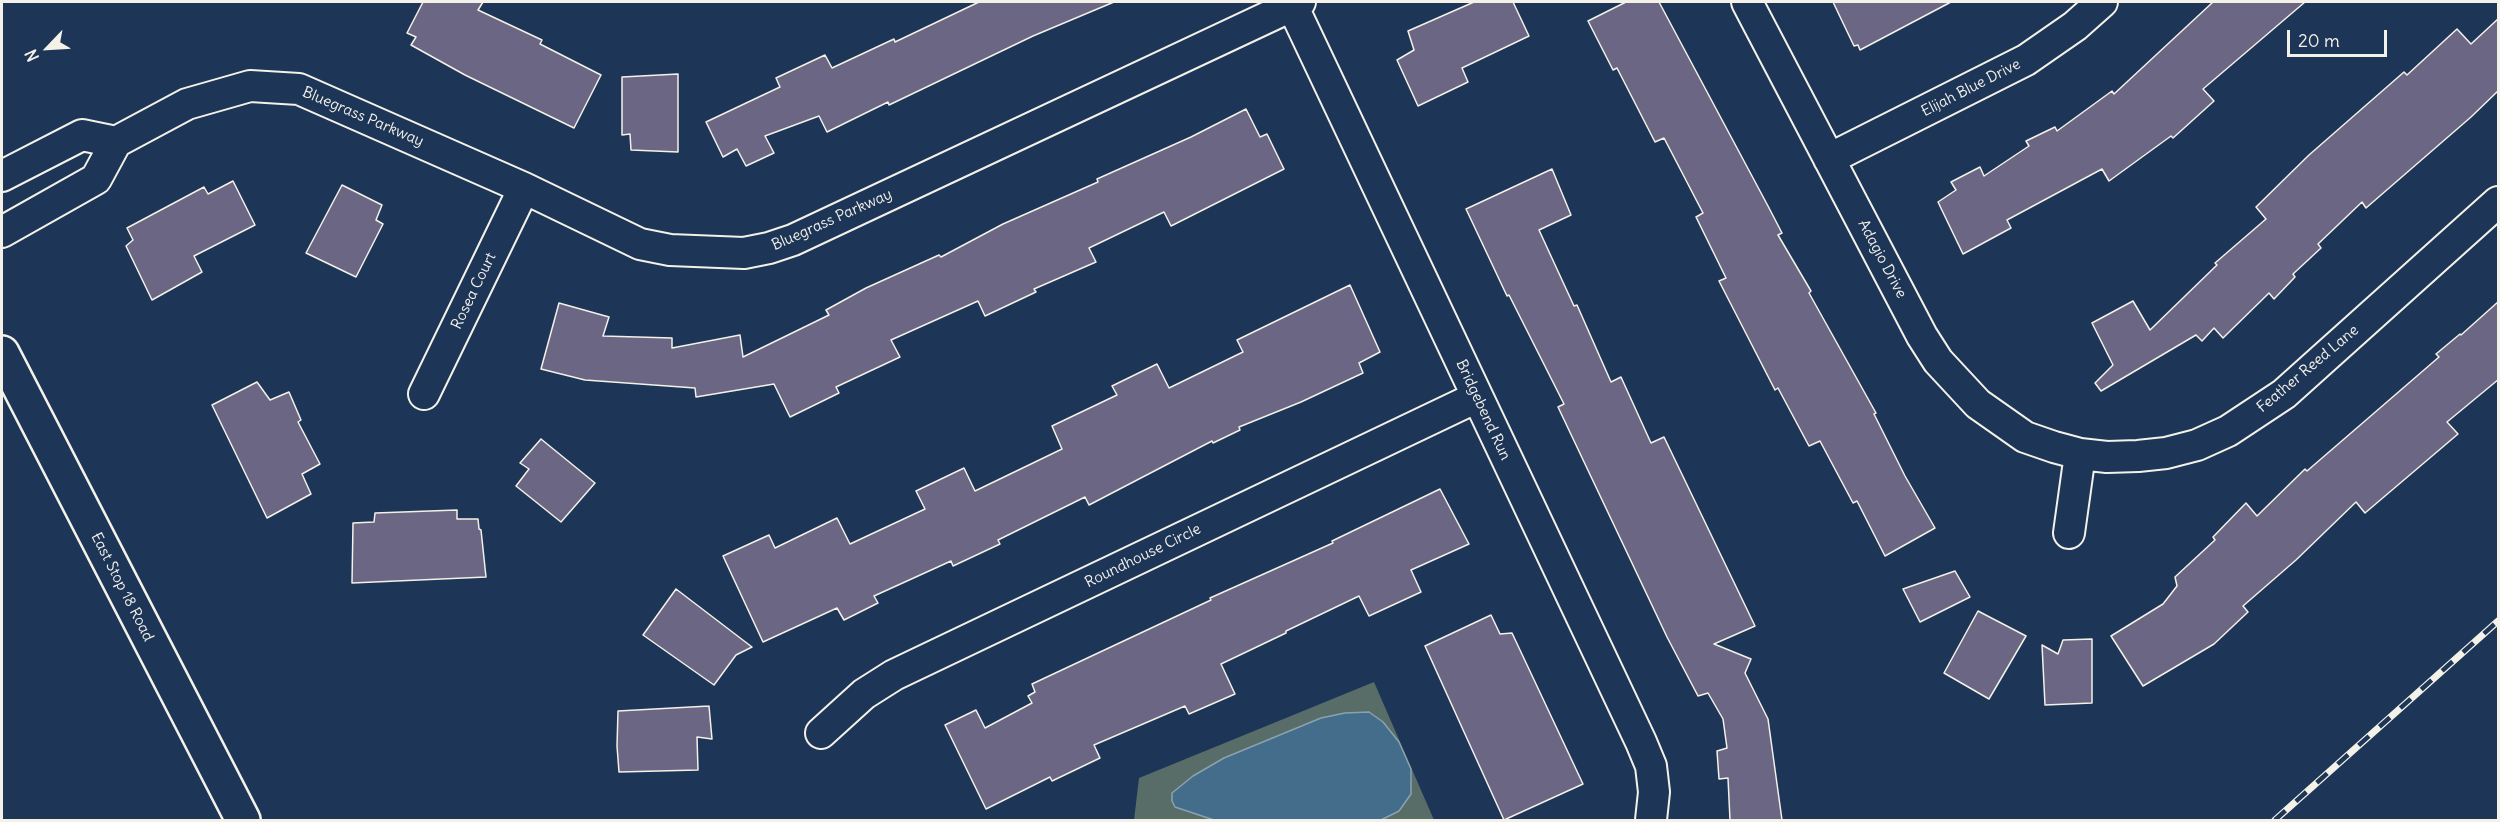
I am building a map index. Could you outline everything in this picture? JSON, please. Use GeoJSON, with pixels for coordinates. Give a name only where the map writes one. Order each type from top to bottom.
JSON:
{"type":"FeatureCollection","features":[{"type":"Feature","properties":{"kind":"street","name":"Adagio Drive"},"geometry":{"type":"LineString","coordinates":[[1747,2],[1922,336],[1938,361],[1978,404],[2025,437],[2080,454]]}},
{"type":"Feature","properties":{"kind":"street","name":"Elijah Blue Drive"},"geometry":{"type":"LineString","coordinates":[[1829,159],[2026,60],[2075,26],[2102,2]]}},
{"type":"Feature","properties":{"kind":"street","name":"Bluegrass Parkway"},"geometry":{"type":"LineString","coordinates":[[116,142],[187,104],[250,86],[299,89],[524,188],[640,244],[670,250],[744,253],[769,248],[803,235],[1296,3]]}},
{"type":"Feature","properties":{"kind":"street","name":"Bridgebend Run"},"geometry":{"type":"LineString","coordinates":[[1296,3],[1477,397],[1651,766],[1654,792],[1651,820]]}},
{"type":"Feature","properties":{"kind":"street"},"geometry":{"type":"LineString","coordinates":[[2,176],[82,135],[116,142],[96,179],[2,232]]}},
{"type":"Feature","properties":{"kind":"street","name":"Rosea Court"},"geometry":{"type":"LineString","coordinates":[[424,394],[524,188]]}},
{"type":"Feature","properties":{"kind":"street","name":"Feather Reed Lane"},"geometry":{"type":"LineString","coordinates":[[2080,454],[2106,457],[2166,453],[2197,445],[2228,431],[2284,394],[2499,202]]}},
{"type":"Feature","properties":{"kind":"street","name":"East Stop 18 Road"},"geometry":{"type":"LineString","coordinates":[[2,353],[243,820]]}},
{"type":"Feature","properties":{"kind":"street","name":"Roundhouse Circle"},"geometry":{"type":"LineString","coordinates":[[821,733],[864,694],[894,675],[1477,397]]}},
{"type":"Feature","properties":{"kind":"street"},"geometry":{"type":"LineString","coordinates":[[2069,533],[2080,454]]}},
{"type":"Feature","properties":{"kind":"green space"},"geometry":{"type":"Polygon","coordinates":[[[1374,682],[1434,820],[1134,820],[1139,778],[1374,682]]]}},
{"type":"Feature","properties":{"kind":"water"},"geometry":{"type":"Polygon","coordinates":[[[1369,712],[1383,722],[1399,742],[1411,769],[1411,794],[1399,811],[1381,820],[1214,820],[1175,807],[1172,801],[1172,793],[1193,776],[1224,758],[1321,718],[1345,713],[1369,712]]]}},
{"type":"Feature","properties":{"kind":"building"},"geometry":{"type":"Polygon","coordinates":[[[423,2],[483,2],[478,10],[542,40],[540,44],[601,75],[574,128],[465,75],[411,45],[416,37],[407,33],[423,2]]]}},
{"type":"Feature","properties":{"kind":"building"},"geometry":{"type":"Polygon","coordinates":[[[979,2],[1114,2],[1033,36],[827,132],[819,116],[765,136],[774,153],[746,166],[737,149],[723,157],[706,122],[780,87],[776,78],[825,55],[832,68],[894,39],[895,42],[979,2]]]}},
{"type":"Feature","properties":{"kind":"building"},"geometry":{"type":"Polygon","coordinates":[[[1474,2],[1513,2],[1529,36],[1462,68],[1468,82],[1418,106],[1397,60],[1414,50],[1408,31],[1474,2]]]}},
{"type":"Feature","properties":{"kind":"building"},"geometry":{"type":"Polygon","coordinates":[[[1626,2],[1659,2],[1782,233],[1778,235],[1811,291],[1809,293],[1876,413],[1874,414],[1905,476],[1935,528],[1885,556],[1857,501],[1853,503],[1820,441],[1809,446],[1778,388],[1775,390],[1719,281],[1726,278],[1696,217],[1703,213],[1664,138],[1655,142],[1617,68],[1613,70],[1588,21],[1626,2]]]}},
{"type":"Feature","properties":{"kind":"building"},"geometry":{"type":"Polygon","coordinates":[[[1833,2],[1951,2],[1860,50],[1858,45],[1854,46],[1833,2]]]}},
{"type":"Feature","properties":{"kind":"building"},"geometry":{"type":"Polygon","coordinates":[[[2213,2],[2305,2],[2203,89],[2214,101],[2173,138],[2171,136],[2109,181],[2102,169],[2007,220],[2011,228],[1963,254],[1938,202],[1956,190],[1951,182],[1980,167],[1984,176],[2029,146],[2026,141],[2055,127],[2057,131],[2112,91],[2114,94],[2213,2]]]}},
{"type":"Feature","properties":{"kind":"building"},"geometry":{"type":"Polygon","coordinates":[[[2499,18],[2499,90],[2471,117],[2366,208],[2362,202],[2318,244],[2321,248],[2293,274],[2295,277],[2274,299],[2269,293],[2223,338],[2214,328],[2202,341],[2196,335],[2101,391],[2095,383],[2113,365],[2092,323],[2133,301],[2150,330],[2217,265],[2215,263],[2266,219],[2256,207],[2309,155],[2404,72],[2407,75],[2457,29],[2471,44],[2499,18]]]}},
{"type":"Feature","properties":{"kind":"building"},"geometry":{"type":"Polygon","coordinates":[[[678,74],[678,152],[631,150],[630,134],[622,135],[622,77],[678,74]]]}},
{"type":"Feature","properties":{"kind":"building"},"geometry":{"type":"Polygon","coordinates":[[[1246,109],[1260,137],[1267,134],[1284,169],[1171,226],[1164,212],[1089,248],[1096,262],[1034,289],[1036,292],[985,316],[978,301],[891,340],[900,357],[836,387],[839,393],[790,417],[774,384],[696,397],[695,388],[585,380],[541,369],[559,303],[609,317],[603,336],[672,338],[672,348],[740,335],[743,357],[829,315],[826,310],[866,288],[939,255],[941,257],[1003,224],[1098,182],[1097,179],[1191,137],[1246,109]]]}},
{"type":"Feature","properties":{"kind":"building"},"geometry":{"type":"Polygon","coordinates":[[[1552,169],[1571,215],[1539,230],[1574,306],[1577,305],[1611,382],[1621,377],[1651,443],[1664,437],[1755,626],[1714,644],[1751,659],[1745,673],[1768,719],[1782,820],[1730,820],[1728,778],[1719,779],[1717,751],[1727,748],[1723,719],[1708,693],[1698,696],[1667,637],[1558,407],[1564,404],[1509,295],[1507,296],[1466,209],[1552,169]]]}},
{"type":"Feature","properties":{"kind":"building"},"geometry":{"type":"Polygon","coordinates":[[[233,181],[255,225],[194,256],[202,272],[152,300],[126,246],[133,240],[127,228],[204,187],[208,194],[233,181]]]}},
{"type":"Feature","properties":{"kind":"building"},"geometry":{"type":"Polygon","coordinates":[[[342,185],[382,205],[376,220],[383,224],[356,277],[306,253],[342,185]]]}},
{"type":"Feature","properties":{"kind":"building"},"geometry":{"type":"Polygon","coordinates":[[[1350,285],[1380,352],[1359,363],[1363,373],[1301,402],[1239,427],[1240,430],[1213,443],[1212,441],[1089,505],[1085,497],[998,540],[1000,544],[953,566],[951,561],[874,596],[878,603],[844,620],[837,608],[763,642],[723,556],[769,535],[775,548],[837,518],[850,544],[925,509],[916,491],[964,468],[975,491],[1062,449],[1052,426],[1117,395],[1112,386],[1157,364],[1169,388],[1243,352],[1237,340],[1350,285]]]}},
{"type":"Feature","properties":{"kind":"building"},"geometry":{"type":"Polygon","coordinates":[[[2499,301],[2499,379],[2447,422],[2458,434],[2365,513],[2356,502],[2296,560],[2243,606],[2248,612],[2214,644],[2143,686],[2111,636],[2163,604],[2177,586],[2175,577],[2215,540],[2213,537],[2246,503],[2257,516],[2305,469],[2307,471],[2439,357],[2436,354],[2499,301]]]}},
{"type":"Feature","properties":{"kind":"building"},"geometry":{"type":"Polygon","coordinates":[[[257,382],[270,400],[289,392],[301,420],[298,422],[320,464],[302,474],[311,494],[267,518],[212,405],[257,382]]]}},
{"type":"Feature","properties":{"kind":"building"},"geometry":{"type":"Polygon","coordinates":[[[541,439],[595,483],[561,522],[516,486],[529,469],[520,463],[541,439]]]}},
{"type":"Feature","properties":{"kind":"building"},"geometry":{"type":"Polygon","coordinates":[[[1440,489],[1469,544],[1411,570],[1421,592],[1369,616],[1359,596],[1286,631],[1221,664],[1235,694],[1189,714],[1185,706],[1094,745],[1100,758],[1052,781],[1050,777],[986,809],[945,725],[976,710],[985,728],[1032,703],[1028,696],[1035,692],[1032,684],[1211,600],[1210,598],[1333,543],[1332,541],[1440,489]]]}},
{"type":"Feature","properties":{"kind":"building"},"geometry":{"type":"Polygon","coordinates":[[[457,510],[457,519],[478,519],[486,577],[352,583],[353,523],[374,522],[375,513],[457,510]]]}},
{"type":"Feature","properties":{"kind":"building"},"geometry":{"type":"Polygon","coordinates":[[[1955,571],[1970,597],[1920,622],[1903,589],[1955,571]]]}},
{"type":"Feature","properties":{"kind":"building"},"geometry":{"type":"Polygon","coordinates":[[[676,589],[752,647],[736,655],[714,685],[643,635],[676,589]]]}},
{"type":"Feature","properties":{"kind":"building"},"geometry":{"type":"Polygon","coordinates":[[[1978,611],[2026,636],[1989,699],[1944,673],[1978,611]]]}},
{"type":"Feature","properties":{"kind":"building"},"geometry":{"type":"Polygon","coordinates":[[[1491,615],[1500,634],[1512,633],[1583,784],[1504,820],[1425,646],[1491,615]]]}},
{"type":"Feature","properties":{"kind":"building"},"geometry":{"type":"Polygon","coordinates":[[[2092,639],[2092,703],[2045,705],[2042,645],[2058,654],[2063,640],[2092,639]]]}},
{"type":"Feature","properties":{"kind":"building"},"geometry":{"type":"Polygon","coordinates":[[[709,706],[712,739],[697,737],[698,770],[619,772],[618,711],[709,706]]]}},
{"type":"Feature","properties":{"kind":"railway"},"geometry":{"type":"LineString","coordinates":[[2275,820],[2498,621]]}}]}
